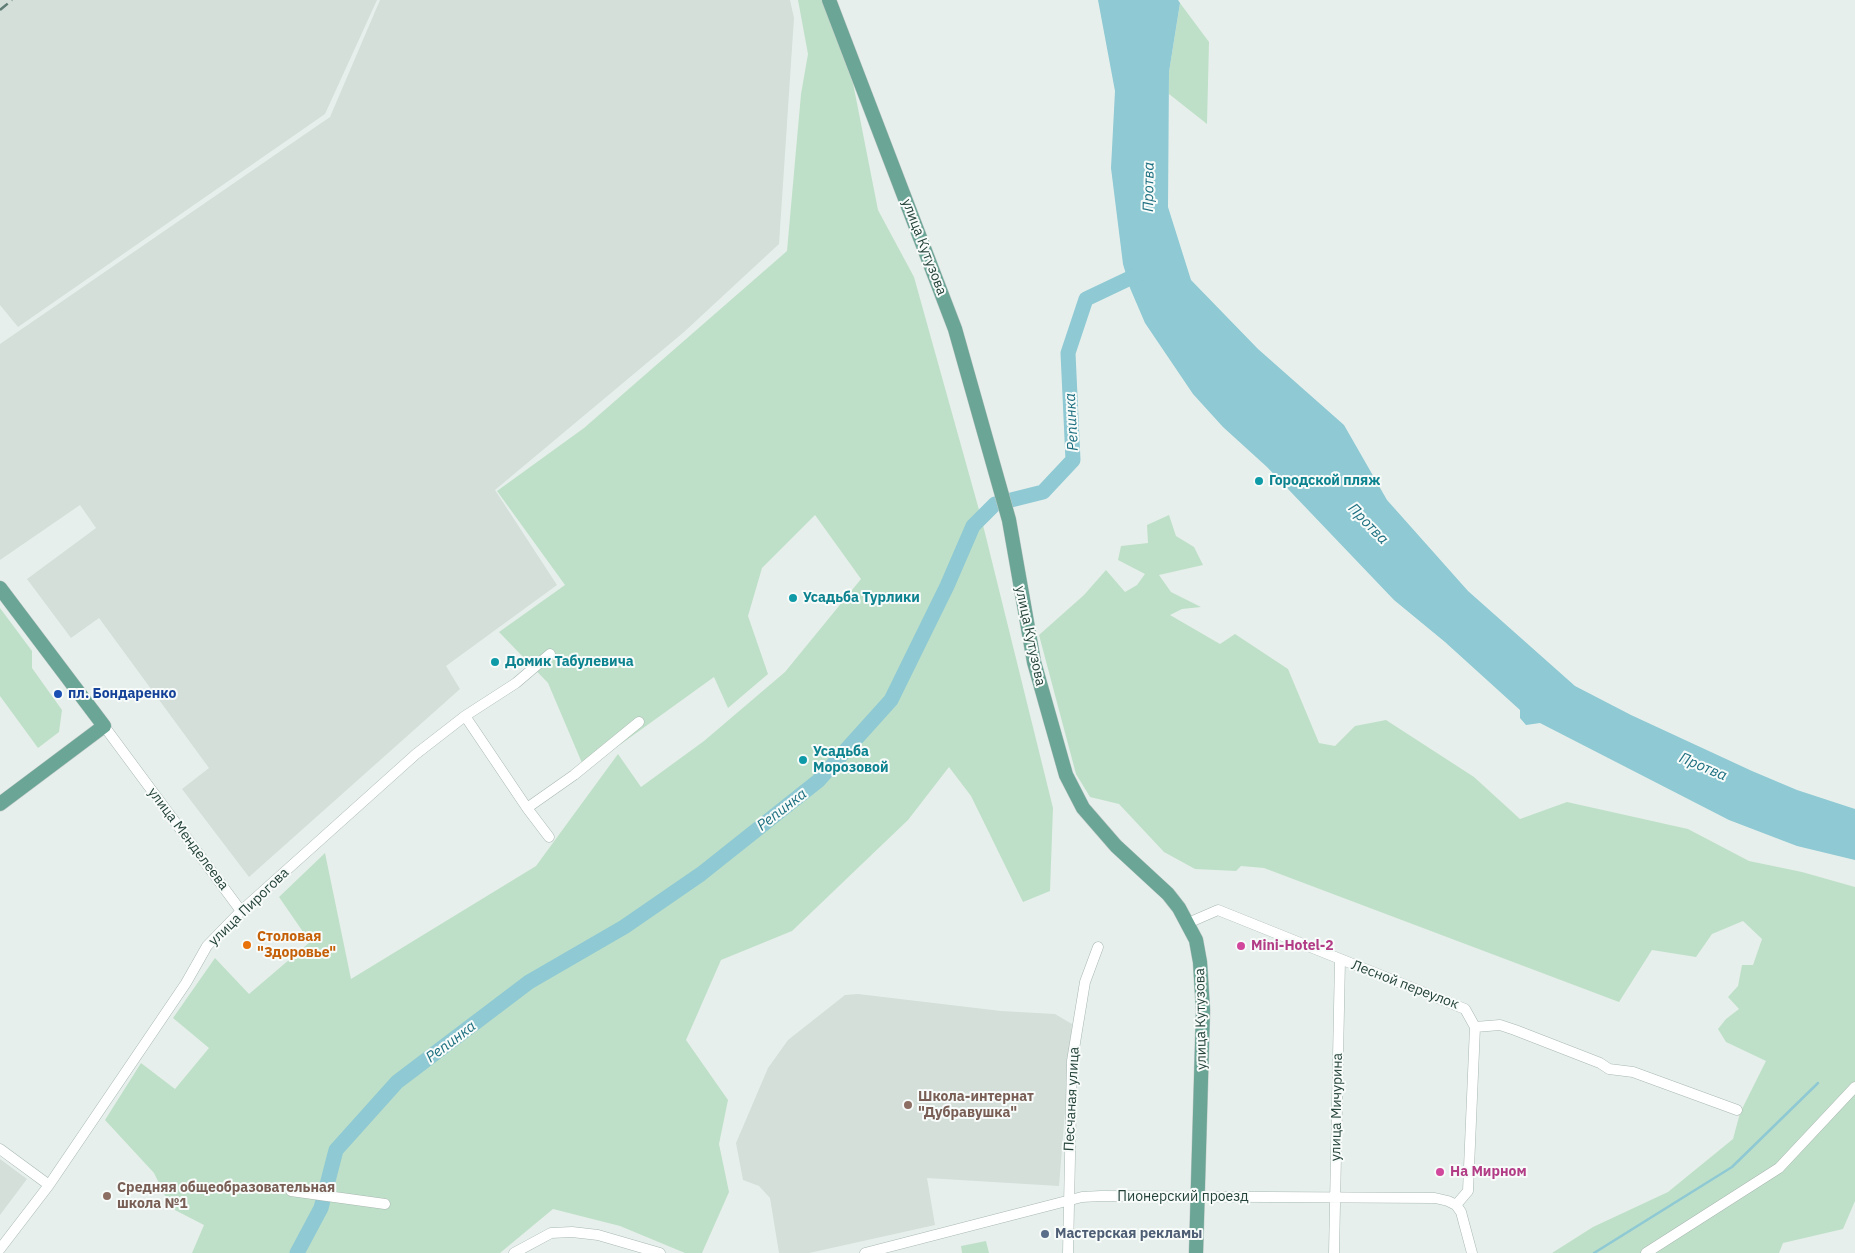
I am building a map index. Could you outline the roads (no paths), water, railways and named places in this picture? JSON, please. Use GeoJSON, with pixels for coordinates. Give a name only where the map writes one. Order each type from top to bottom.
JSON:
{"type":"FeatureCollection","features":[{"type":"Feature","properties":{"kind":"main road","name":"улица Кутузова"},"geometry":{"type":"LineString","coordinates":[[830,0],[955,329],[1000,485],[1021,597],[1030,633],[1034,662],[1066,775],[1083,808],[1116,846],[1168,894],[1188,922],[1196,940],[1200,962],[1203,1010],[1196,1253]]}},
{"type":"Feature","properties":{"kind":"main road"},"geometry":{"type":"LineString","coordinates":[[0,588],[104,726],[0,804]]}},
{"type":"Feature","properties":{"kind":"street","name":"улица Пирогова"},"geometry":{"type":"LineString","coordinates":[[0,1249],[48,1186],[186,983],[207,946],[241,911],[416,754],[465,716],[516,683],[550,654]]}},
{"type":"Feature","properties":{"kind":"street"},"geometry":{"type":"LineString","coordinates":[[465,716],[527,808],[549,837]]}},
{"type":"Feature","properties":{"kind":"street"},"geometry":{"type":"LineString","coordinates":[[527,808],[574,775],[638,722]]}},
{"type":"Feature","properties":{"kind":"street","name":"улица Менделеева"},"geometry":{"type":"LineString","coordinates":[[104,726],[241,911]]}},
{"type":"Feature","properties":{"kind":"street","name":"Лесной переулок"},"geometry":{"type":"LineString","coordinates":[[1188,922],[1218,910],[1465,1009],[1475,1027]]}},
{"type":"Feature","properties":{"kind":"street","name":"Песчаная улица"},"geometry":{"type":"LineString","coordinates":[[1068,1253],[1072,1061],[1085,982],[1098,948]]}},
{"type":"Feature","properties":{"kind":"street","name":"улица Мичурина"},"geometry":{"type":"LineString","coordinates":[[1334,1253],[1340,960]]}},
{"type":"Feature","properties":{"kind":"street"},"geometry":{"type":"LineString","coordinates":[[1472,1253],[1464,1220],[1456,1205],[1468,1191],[1475,1027],[1500,1025],[1516,1030],[1600,1063],[1609,1069],[1633,1072],[1736,1110]]}},
{"type":"Feature","properties":{"kind":"street"},"geometry":{"type":"LineString","coordinates":[[1646,1253],[1779,1168],[1855,1086]]}},
{"type":"Feature","properties":{"kind":"street"},"geometry":{"type":"LineString","coordinates":[[0,1149],[48,1186]]}},
{"type":"Feature","properties":{"kind":"street"},"geometry":{"type":"LineString","coordinates":[[291,1191],[385,1204]]}},
{"type":"Feature","properties":{"kind":"street","name":"Пионерский проезд"},"geometry":{"type":"LineString","coordinates":[[865,1253],[890,1250],[1082,1198],[1101,1196],[1435,1198],[1456,1205]]}},
{"type":"Feature","properties":{"kind":"street"},"geometry":{"type":"LineString","coordinates":[[514,1253],[551,1233],[572,1232],[598,1235],[660,1253]]}},
{"type":"Feature","properties":{"kind":"water","name":"Протва"},"geometry":{"type":"Polygon","coordinates":[[[1098,0],[1178,0],[1180,3],[1169,72],[1168,207],[1191,280],[1258,349],[1344,425],[1387,500],[1468,591],[1575,686],[1631,715],[1752,771],[1797,790],[1855,809],[1855,860],[1797,846],[1729,820],[1540,723],[1526,725],[1520,718],[1520,710],[1445,642],[1394,600],[1267,467],[1223,427],[1193,394],[1145,323],[1130,288],[1123,264],[1111,168],[1115,91],[1098,0]]]}},
{"type":"Feature","properties":{"kind":"waterway","name":"Репинка"},"geometry":{"type":"LineString","coordinates":[[297,1253],[321,1208],[336,1150],[397,1082],[529,982],[624,927],[701,874],[818,781],[891,700],[947,586],[973,526],[995,504],[1043,492],[1073,460],[1068,353],[1086,299],[1145,271]]}},
{"type":"Feature","properties":{"kind":"waterway"},"geometry":{"type":"LineString","coordinates":[[1594,1253],[1732,1167],[1818,1083]]}},
{"type":"Feature","properties":{"kind":"railway"},"geometry":{"type":"LineString","coordinates":[[0,10],[12,0]]}},
{"type":"Feature","properties":{"kind":"place","name":"Городской пляж"},"geometry":{"type":"Point","coordinates":[1259,481]}},
{"type":"Feature","properties":{"kind":"place","name":"Усадьба Турлики"},"geometry":{"type":"Point","coordinates":[793,598]}},
{"type":"Feature","properties":{"kind":"place","name":"Домик Табулевича"},"geometry":{"type":"Point","coordinates":[495,662]}},
{"type":"Feature","properties":{"kind":"place","name":"пл. Бондаренко"},"geometry":{"type":"Point","coordinates":[58,694]}},
{"type":"Feature","properties":{"kind":"place","name":"Усадьба Морозовой"},"geometry":{"type":"Point","coordinates":[803,760]}},
{"type":"Feature","properties":{"kind":"place","name":"Столовая \"Здоровье\""},"geometry":{"type":"Point","coordinates":[247,945]}},
{"type":"Feature","properties":{"kind":"place","name":"Mini-Hotel-2"},"geometry":{"type":"Point","coordinates":[1241,946]}},
{"type":"Feature","properties":{"kind":"place","name":"Школа-интернат \"Дубравушка\""},"geometry":{"type":"Point","coordinates":[908,1105]}},
{"type":"Feature","properties":{"kind":"place","name":"На Мирном"},"geometry":{"type":"Point","coordinates":[1440,1172]}},
{"type":"Feature","properties":{"kind":"place","name":"Средняя общеобразовательная школа №1"},"geometry":{"type":"Point","coordinates":[107,1196]}},
{"type":"Feature","properties":{"kind":"place","name":"Мастерская рекламы"},"geometry":{"type":"Point","coordinates":[1045,1234]}}]}
